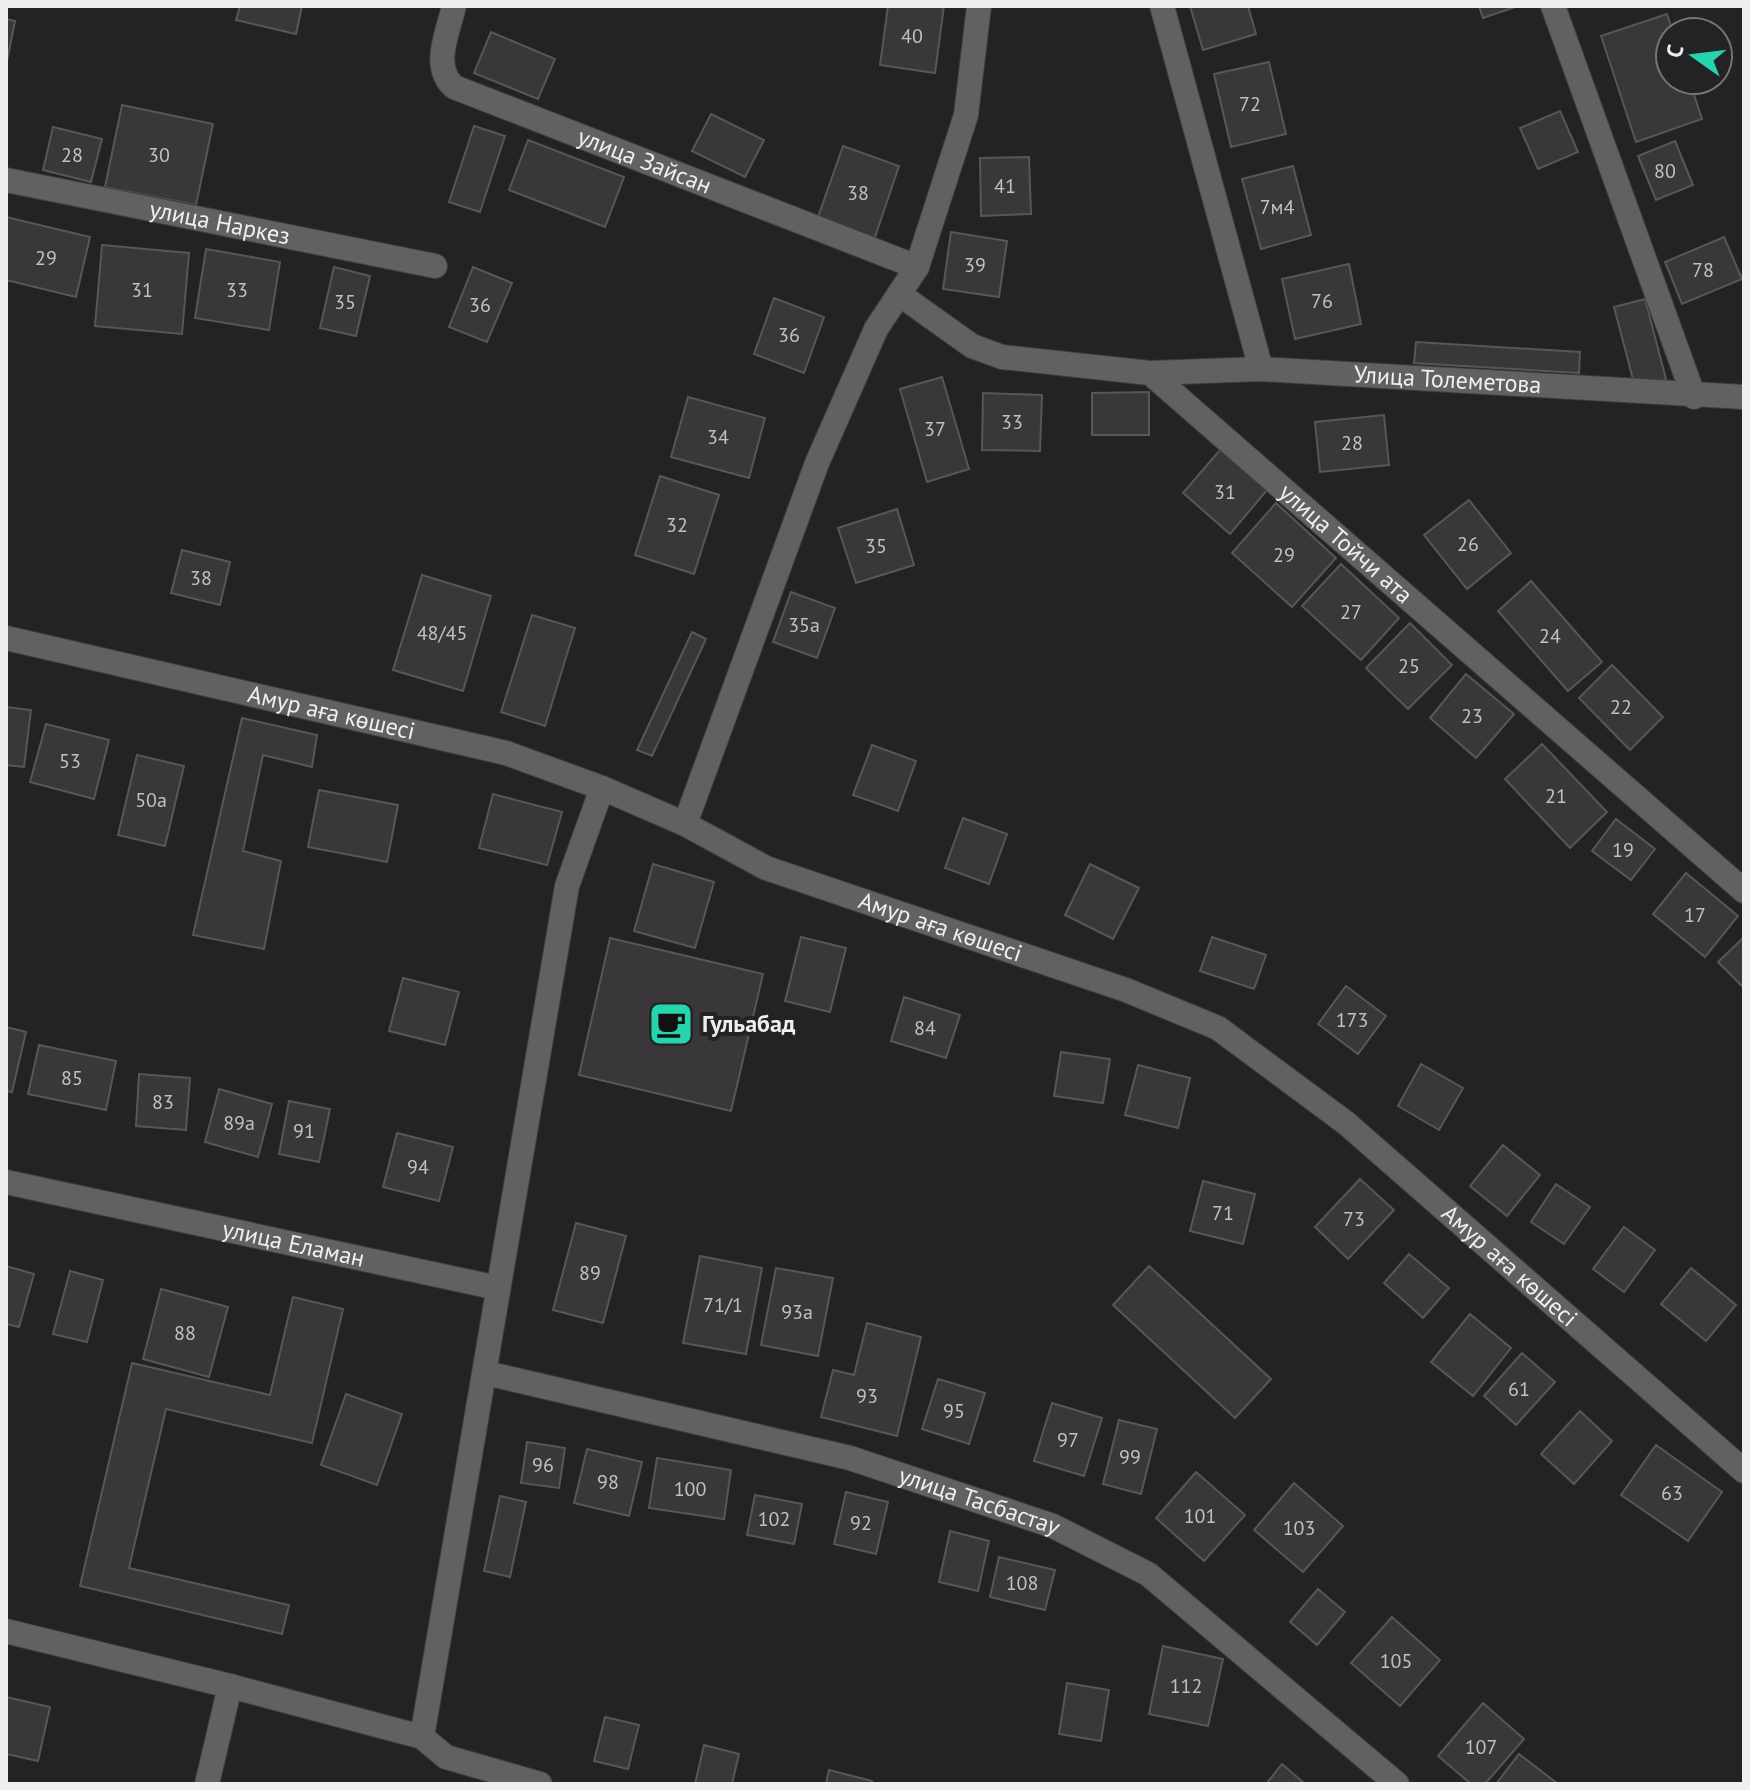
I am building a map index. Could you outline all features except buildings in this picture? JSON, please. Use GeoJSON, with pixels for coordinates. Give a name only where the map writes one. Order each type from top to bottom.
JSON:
{"type":"FeatureCollection","features":[{"type":"Feature","properties":{"kind":"street","name":"улица Зайсан"},"geometry":{"type":"LineString","coordinates":[[454,6],[440,66],[445,79],[454,87],[917,267]]}},
{"type":"Feature","properties":{"kind":"street"},"geometry":{"type":"LineString","coordinates":[[685,824],[817,463],[876,329],[917,267],[966,115],[979,6]]}},
{"type":"Feature","properties":{"kind":"street"},"geometry":{"type":"LineString","coordinates":[[1162,6],[1261,369]]}},
{"type":"Feature","properties":{"kind":"street"},"geometry":{"type":"LineString","coordinates":[[1553,6],[1694,397]]}},
{"type":"Feature","properties":{"kind":"street","name":"улица Наркез"},"geometry":{"type":"LineString","coordinates":[[6,180],[435,266]]}},
{"type":"Feature","properties":{"kind":"street"},"geometry":{"type":"LineString","coordinates":[[899,294],[972,346],[1002,357],[1150,373]]}},
{"type":"Feature","properties":{"kind":"street","name":"Улица Толеметова"},"geometry":{"type":"LineString","coordinates":[[1150,373],[1261,369],[1694,397],[1744,397]]}},
{"type":"Feature","properties":{"kind":"street","name":"улица Тойчи ата"},"geometry":{"type":"LineString","coordinates":[[1150,373],[1744,891]]}},
{"type":"Feature","properties":{"kind":"street","name":"Амур аға көшесі"},"geometry":{"type":"LineString","coordinates":[[6,638],[506,753],[602,788],[685,824],[766,868],[1126,990],[1218,1028],[1346,1123],[1744,1471]]}},
{"type":"Feature","properties":{"kind":"street"},"geometry":{"type":"LineString","coordinates":[[422,1737],[567,886],[602,788]]}},
{"type":"Feature","properties":{"kind":"street","name":"улица Еламан"},"geometry":{"type":"LineString","coordinates":[[6,1182],[498,1288]]}},
{"type":"Feature","properties":{"kind":"street","name":"улица Тасбастау"},"geometry":{"type":"LineString","coordinates":[[486,1373],[850,1458],[1053,1526],[1148,1574],[1397,1784]]}},
{"type":"Feature","properties":{"kind":"street"},"geometry":{"type":"LineString","coordinates":[[6,1631],[422,1737],[446,1757],[540,1784]]}},
{"type":"Feature","properties":{"kind":"street"},"geometry":{"type":"LineString","coordinates":[[207,1784],[230,1686]]}},
{"type":"Feature","properties":{"kind":"place","name":"Гульабад"},"geometry":{"type":"Point","coordinates":[671,1024]}}]}
